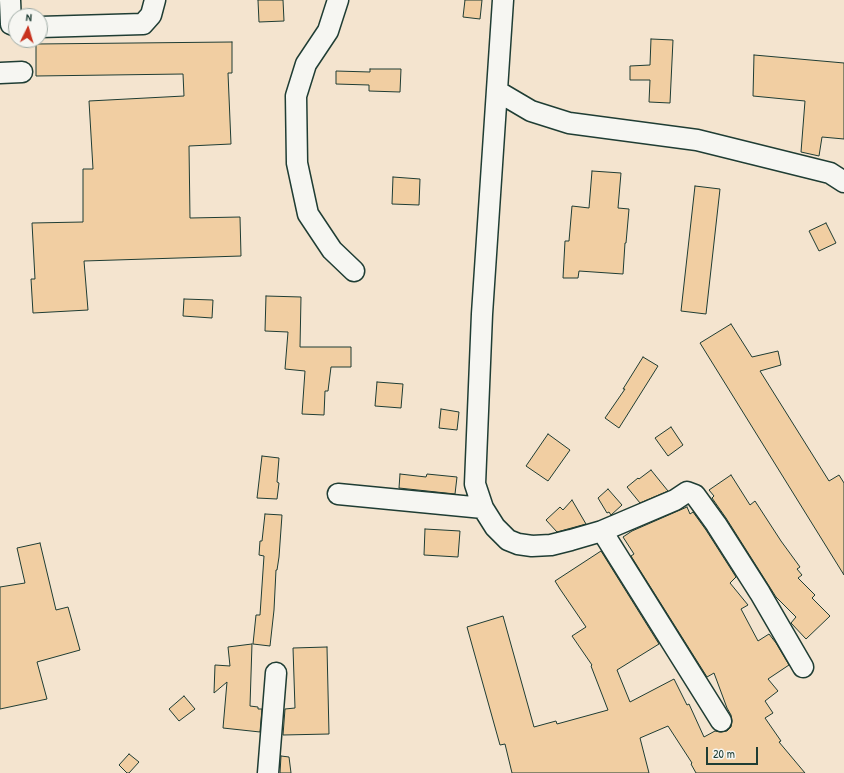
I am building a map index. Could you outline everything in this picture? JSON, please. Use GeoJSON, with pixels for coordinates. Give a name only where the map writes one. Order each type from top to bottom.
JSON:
{"type":"FeatureCollection","features":[{"type":"Feature","properties":{"kind":"street"},"geometry":{"type":"LineString","coordinates":[[48,27],[143,24],[151,15],[155,0]]}},
{"type":"Feature","properties":{"kind":"street"},"geometry":{"type":"LineString","coordinates":[[338,0],[328,31],[306,64],[296,96],[297,163],[308,214],[332,250],[354,271]]}},
{"type":"Feature","properties":{"kind":"street"},"geometry":{"type":"LineString","coordinates":[[503,0],[482,314],[475,484],[483,508],[508,540],[518,544],[532,546],[551,545],[602,531],[675,500],[687,492],[695,496],[716,524],[760,593],[803,667]]}},
{"type":"Feature","properties":{"kind":"street"},"geometry":{"type":"LineString","coordinates":[[0,72],[22,72]]}},
{"type":"Feature","properties":{"kind":"street"},"geometry":{"type":"LineString","coordinates":[[497,91],[531,111],[569,123],[697,140],[830,173],[844,182]]}},
{"type":"Feature","properties":{"kind":"street"},"geometry":{"type":"LineString","coordinates":[[338,494],[483,508]]}},
{"type":"Feature","properties":{"kind":"street"},"geometry":{"type":"LineString","coordinates":[[602,531],[721,721]]}},
{"type":"Feature","properties":{"kind":"street"},"geometry":{"type":"LineString","coordinates":[[268,773],[276,673]]}},
{"type":"Feature","properties":{"kind":"shaded area"},"geometry":{"type":"Polygon","coordinates":[[[0,0],[844,0],[844,773],[0,773],[0,0]]]}},
{"type":"Feature","properties":{"kind":"building"},"geometry":{"type":"Polygon","coordinates":[[[258,0],[283,0],[284,21],[259,22],[258,0]]]}},
{"type":"Feature","properties":{"kind":"building"},"geometry":{"type":"Polygon","coordinates":[[[465,0],[482,0],[480,19],[463,17],[465,0]]]}},
{"type":"Feature","properties":{"kind":"building"},"geometry":{"type":"Polygon","coordinates":[[[651,39],[673,40],[670,103],[649,102],[650,80],[630,80],[630,66],[650,65],[651,39]]]}},
{"type":"Feature","properties":{"kind":"building"},"geometry":{"type":"Polygon","coordinates":[[[232,42],[232,73],[228,73],[231,144],[189,146],[190,218],[240,217],[241,256],[84,261],[88,310],[33,313],[31,279],[35,279],[32,223],[83,222],[83,169],[93,169],[89,101],[184,96],[183,74],[36,76],[36,48],[48,48],[48,44],[232,42]]]}},
{"type":"Feature","properties":{"kind":"building"},"geometry":{"type":"Polygon","coordinates":[[[754,55],[844,63],[844,139],[822,137],[819,156],[801,152],[805,101],[753,96],[754,55]]]}},
{"type":"Feature","properties":{"kind":"building"},"geometry":{"type":"Polygon","coordinates":[[[370,69],[401,69],[400,92],[369,91],[369,85],[336,84],[336,71],[370,72],[370,69]]]}},
{"type":"Feature","properties":{"kind":"building"},"geometry":{"type":"Polygon","coordinates":[[[592,171],[621,173],[618,208],[629,209],[623,274],[579,271],[578,278],[563,278],[565,241],[569,241],[572,206],[589,208],[592,171]]]}},
{"type":"Feature","properties":{"kind":"building"},"geometry":{"type":"Polygon","coordinates":[[[393,177],[420,179],[419,205],[392,204],[393,177]]]}},
{"type":"Feature","properties":{"kind":"building"},"geometry":{"type":"Polygon","coordinates":[[[695,186],[720,189],[706,314],[681,311],[695,186]]]}},
{"type":"Feature","properties":{"kind":"building"},"geometry":{"type":"Polygon","coordinates":[[[826,223],[836,243],[819,251],[809,231],[826,223]]]}},
{"type":"Feature","properties":{"kind":"building"},"geometry":{"type":"Polygon","coordinates":[[[266,296],[301,297],[300,347],[351,347],[351,367],[331,367],[328,391],[325,391],[324,415],[302,414],[305,371],[285,369],[288,332],[265,331],[266,296]]]}},
{"type":"Feature","properties":{"kind":"building"},"geometry":{"type":"Polygon","coordinates":[[[184,299],[213,300],[212,318],[183,316],[184,299]]]}},
{"type":"Feature","properties":{"kind":"building"},"geometry":{"type":"Polygon","coordinates":[[[731,324],[752,357],[778,351],[781,365],[760,371],[829,481],[839,475],[844,483],[844,575],[700,343],[731,324]]]}},
{"type":"Feature","properties":{"kind":"building"},"geometry":{"type":"Polygon","coordinates":[[[643,357],[658,366],[619,428],[605,418],[625,389],[623,389],[643,357]]]}},
{"type":"Feature","properties":{"kind":"building"},"geometry":{"type":"Polygon","coordinates":[[[377,382],[403,384],[401,408],[375,406],[377,382]]]}},
{"type":"Feature","properties":{"kind":"building"},"geometry":{"type":"Polygon","coordinates":[[[441,409],[459,412],[457,430],[439,428],[441,409]]]}},
{"type":"Feature","properties":{"kind":"building"},"geometry":{"type":"Polygon","coordinates":[[[671,427],[683,445],[668,456],[655,438],[671,427]]]}},
{"type":"Feature","properties":{"kind":"building"},"geometry":{"type":"Polygon","coordinates":[[[548,434],[570,450],[548,481],[526,466],[548,434]]]}},
{"type":"Feature","properties":{"kind":"building"},"geometry":{"type":"Polygon","coordinates":[[[262,456],[279,458],[277,482],[279,483],[277,499],[257,498],[262,456]]]}},
{"type":"Feature","properties":{"kind":"building"},"geometry":{"type":"Polygon","coordinates":[[[651,470],[668,491],[640,503],[627,487],[651,470]]]}},
{"type":"Feature","properties":{"kind":"building"},"geometry":{"type":"Polygon","coordinates":[[[400,474],[426,477],[427,474],[457,477],[455,494],[399,488],[400,474]]]}},
{"type":"Feature","properties":{"kind":"building"},"geometry":{"type":"Polygon","coordinates":[[[731,475],[750,505],[755,501],[800,567],[797,569],[802,575],[798,578],[815,595],[812,598],[830,616],[806,639],[791,623],[796,617],[776,597],[712,498],[714,496],[709,490],[731,475]]]}},
{"type":"Feature","properties":{"kind":"building"},"geometry":{"type":"Polygon","coordinates":[[[608,489],[622,505],[611,515],[609,512],[607,513],[598,498],[608,489]]]}},
{"type":"Feature","properties":{"kind":"building"},"geometry":{"type":"Polygon","coordinates":[[[572,500],[586,524],[557,532],[546,520],[560,507],[563,510],[572,500]]]}},
{"type":"Feature","properties":{"kind":"building"},"geometry":{"type":"Polygon","coordinates":[[[687,507],[690,514],[693,512],[706,530],[736,577],[730,583],[748,605],[741,609],[758,641],[769,634],[789,665],[768,679],[778,691],[765,701],[773,713],[765,718],[781,741],[779,742],[805,773],[696,773],[691,764],[692,763],[668,726],[640,738],[649,773],[512,773],[505,744],[500,745],[467,627],[503,616],[534,727],[556,721],[557,724],[608,710],[591,666],[592,665],[572,636],[586,627],[555,581],[601,551],[659,644],[617,670],[630,702],[674,679],[687,705],[689,704],[704,737],[715,731],[727,731],[731,727],[731,715],[714,673],[707,677],[631,556],[634,554],[623,537],[632,531],[687,507]]]}},
{"type":"Feature","properties":{"kind":"building"},"geometry":{"type":"Polygon","coordinates":[[[265,514],[282,515],[270,646],[253,644],[256,615],[260,615],[264,556],[259,555],[265,514]]]}},
{"type":"Feature","properties":{"kind":"building"},"geometry":{"type":"Polygon","coordinates":[[[425,529],[460,531],[458,557],[424,555],[425,529]]]}},
{"type":"Feature","properties":{"kind":"building"},"geometry":{"type":"Polygon","coordinates":[[[40,543],[56,610],[68,607],[80,650],[37,662],[47,699],[0,709],[0,587],[25,583],[17,548],[40,543]]]}},
{"type":"Feature","properties":{"kind":"building"},"geometry":{"type":"Polygon","coordinates":[[[252,644],[250,706],[262,709],[260,732],[223,728],[227,682],[214,693],[215,665],[230,666],[228,647],[252,644]]]}},
{"type":"Feature","properties":{"kind":"building"},"geometry":{"type":"Polygon","coordinates":[[[327,647],[329,734],[283,735],[285,709],[295,708],[293,648],[327,647]]]}},
{"type":"Feature","properties":{"kind":"building"},"geometry":{"type":"Polygon","coordinates":[[[184,696],[195,709],[179,721],[169,709],[184,696]]]}},
{"type":"Feature","properties":{"kind":"building"},"geometry":{"type":"Polygon","coordinates":[[[129,754],[139,762],[129,773],[127,773],[119,765],[129,754]]]}},
{"type":"Feature","properties":{"kind":"building"},"geometry":{"type":"Polygon","coordinates":[[[281,756],[289,757],[291,773],[280,773],[281,756]]]}}]}
